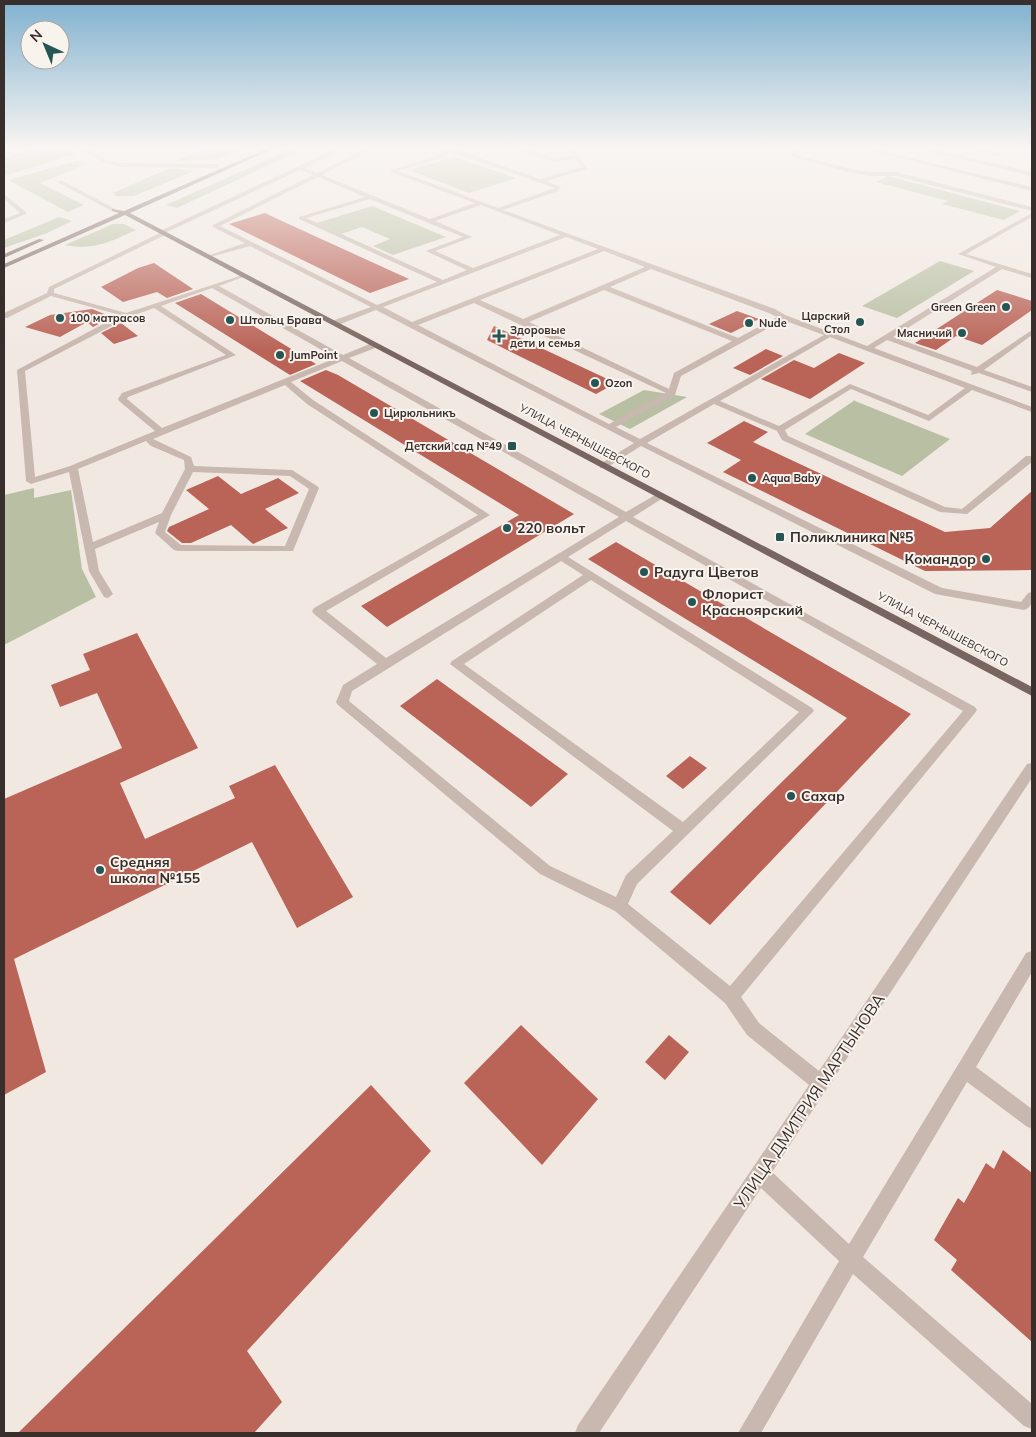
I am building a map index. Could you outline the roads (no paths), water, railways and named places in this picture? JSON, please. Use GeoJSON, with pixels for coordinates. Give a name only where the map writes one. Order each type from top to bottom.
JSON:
{"type":"FeatureCollection","features":[{"type":"Feature","properties":{"kind":"main road"},"geometry":{"type":"LineString","coordinates":[[4,266],[116,216]]}},
{"type":"Feature","properties":{"kind":"main road","name":"УЛИЦА ЧЕРНЫШЕВСКОГО"},"geometry":{"type":"LineString","coordinates":[[133,216],[1032,692]]}},
{"type":"Feature","properties":{"kind":"main road"},"geometry":{"type":"LineString","coordinates":[[4,256],[46,238]]}},
{"type":"Feature","properties":{"kind":"street"},"geometry":{"type":"LineString","coordinates":[[4,221],[16,216]]}},
{"type":"Feature","properties":{"kind":"street"},"geometry":{"type":"LineString","coordinates":[[50,294],[51,288],[199,216]]}},
{"type":"Feature","properties":{"kind":"street"},"geometry":{"type":"LineString","coordinates":[[235,216],[215,226],[640,443],[940,591],[1024,606],[1032,596]]}},
{"type":"Feature","properties":{"kind":"street"},"geometry":{"type":"LineString","coordinates":[[307,216],[301,218],[442,282]]}},
{"type":"Feature","properties":{"kind":"street"},"geometry":{"type":"LineString","coordinates":[[417,216],[469,237],[429,251],[473,270]]}},
{"type":"Feature","properties":{"kind":"street"},"geometry":{"type":"LineString","coordinates":[[429,221],[444,216]]}},
{"type":"Feature","properties":{"kind":"street"},"geometry":{"type":"LineString","coordinates":[[514,216],[772,311],[782,317],[829,335],[1032,410]]}},
{"type":"Feature","properties":{"kind":"street"},"geometry":{"type":"LineString","coordinates":[[1030,216],[961,254],[1032,276]]}},
{"type":"Feature","properties":{"kind":"street"},"geometry":{"type":"LineString","coordinates":[[335,323],[566,235]]}},
{"type":"Feature","properties":{"kind":"street"},"geometry":{"type":"LineString","coordinates":[[209,256],[249,244]]}},
{"type":"Feature","properties":{"kind":"street"},"geometry":{"type":"LineString","coordinates":[[412,325],[604,249]]}},
{"type":"Feature","properties":{"kind":"street"},"geometry":{"type":"LineString","coordinates":[[523,322],[651,267]]}},
{"type":"Feature","properties":{"kind":"street"},"geometry":{"type":"LineString","coordinates":[[867,349],[1001,267]]}},
{"type":"Feature","properties":{"kind":"street"},"geometry":{"type":"LineString","coordinates":[[244,275],[126,315],[21,370],[31,481],[73,468],[375,345]]}},
{"type":"Feature","properties":{"kind":"street"},"geometry":{"type":"LineString","coordinates":[[214,286],[971,710],[731,997]]}},
{"type":"Feature","properties":{"kind":"street"},"geometry":{"type":"LineString","coordinates":[[604,287],[738,341]]}},
{"type":"Feature","properties":{"kind":"street"},"geometry":{"type":"LineString","coordinates":[[4,316],[50,294],[126,315]]}},
{"type":"Feature","properties":{"kind":"street"},"geometry":{"type":"LineString","coordinates":[[474,300],[672,393]]}},
{"type":"Feature","properties":{"kind":"street"},"geometry":{"type":"LineString","coordinates":[[155,305],[232,355],[124,395],[122,399],[160,432]]}},
{"type":"Feature","properties":{"kind":"street"},"geometry":{"type":"LineString","coordinates":[[609,427],[672,393],[677,375],[782,317]]}},
{"type":"Feature","properties":{"kind":"street"},"geometry":{"type":"LineString","coordinates":[[960,383],[1032,332]]}},
{"type":"Feature","properties":{"kind":"street"},"geometry":{"type":"LineString","coordinates":[[603,466],[829,335]]}},
{"type":"Feature","properties":{"kind":"street"},"geometry":{"type":"LineString","coordinates":[[887,337],[1032,390]]}},
{"type":"Feature","properties":{"kind":"street"},"geometry":{"type":"LineString","coordinates":[[1023,338],[1032,341]]}},
{"type":"Feature","properties":{"kind":"street"},"geometry":{"type":"LineString","coordinates":[[285,381],[310,402],[485,515],[318,611],[385,664]]}},
{"type":"Feature","properties":{"kind":"street"},"geometry":{"type":"LineString","coordinates":[[780,429],[850,386],[929,418],[971,387]]}},
{"type":"Feature","properties":{"kind":"street"},"geometry":{"type":"LineString","coordinates":[[714,401],[780,429],[785,438],[943,510],[964,512],[1031,457]]}},
{"type":"Feature","properties":{"kind":"street"},"geometry":{"type":"LineString","coordinates":[[146,437],[154,444],[188,459],[190,469],[166,515],[160,532],[178,548],[289,549],[314,488],[292,473],[190,469]]}},
{"type":"Feature","properties":{"kind":"street"},"geometry":{"type":"LineString","coordinates":[[73,468],[94,571],[108,594]]}},
{"type":"Feature","properties":{"kind":"street"},"geometry":{"type":"LineString","coordinates":[[660,496],[347,688],[342,702],[545,870],[620,906],[731,997],[754,1029],[821,1084]]}},
{"type":"Feature","properties":{"kind":"street"},"geometry":{"type":"LineString","coordinates":[[90,547],[166,515]]}},
{"type":"Feature","properties":{"kind":"street"},"geometry":{"type":"LineString","coordinates":[[561,557],[808,711],[631,880],[620,906]]}},
{"type":"Feature","properties":{"kind":"street"},"geometry":{"type":"LineString","coordinates":[[591,575],[456,664],[683,830]]}},
{"type":"Feature","properties":{"kind":"street","name":"УЛИЦА ДМИТРИЯ МАРТЫНОВА"},"geometry":{"type":"LineString","coordinates":[[586,1433],[1032,768]]}},
{"type":"Feature","properties":{"kind":"street"},"geometry":{"type":"LineString","coordinates":[[749,1433],[1032,958]]}},
{"type":"Feature","properties":{"kind":"street"},"geometry":{"type":"LineString","coordinates":[[966,1070],[1032,1120]]}},
{"type":"Feature","properties":{"kind":"street"},"geometry":{"type":"LineString","coordinates":[[760,1174],[851,1259],[1032,1418]]}},
{"type":"Feature","properties":{"kind":"place","name":"Green Green"},"geometry":{"type":"Point","coordinates":[1006,307]}},
{"type":"Feature","properties":{"kind":"place","name":"100 матрасов"},"geometry":{"type":"Point","coordinates":[60,318]}},
{"type":"Feature","properties":{"kind":"place","name":"Штольц Брава"},"geometry":{"type":"Point","coordinates":[230,320]}},
{"type":"Feature","properties":{"kind":"place","name":"Царский Стол"},"geometry":{"type":"Point","coordinates":[860,322]}},
{"type":"Feature","properties":{"kind":"place","name":"Nude"},"geometry":{"type":"Point","coordinates":[749,323]}},
{"type":"Feature","properties":{"kind":"place","name":"Мясничий"},"geometry":{"type":"Point","coordinates":[962,333]}},
{"type":"Feature","properties":{"kind":"place","name":"Здоровые дети и семья"},"geometry":{"type":"Point","coordinates":[499,336]}},
{"type":"Feature","properties":{"kind":"place","name":"JumPoint"},"geometry":{"type":"Point","coordinates":[280,355]}},
{"type":"Feature","properties":{"kind":"place","name":"Ozon"},"geometry":{"type":"Point","coordinates":[595,383]}},
{"type":"Feature","properties":{"kind":"place","name":"Цирюльникъ"},"geometry":{"type":"Point","coordinates":[374,413]}},
{"type":"Feature","properties":{"kind":"place","name":"Детский сад №49"},"geometry":{"type":"Point","coordinates":[512,446]}},
{"type":"Feature","properties":{"kind":"place","name":"Aqua Baby"},"geometry":{"type":"Point","coordinates":[752,478]}},
{"type":"Feature","properties":{"kind":"place","name":"220 вольт"},"geometry":{"type":"Point","coordinates":[507,528]}},
{"type":"Feature","properties":{"kind":"place","name":"Поликлиника №5"},"geometry":{"type":"Point","coordinates":[780,537]}},
{"type":"Feature","properties":{"kind":"place","name":"Командор"},"geometry":{"type":"Point","coordinates":[986,559]}},
{"type":"Feature","properties":{"kind":"place","name":"Радуга Цветов"},"geometry":{"type":"Point","coordinates":[644,572]}},
{"type":"Feature","properties":{"kind":"place","name":"Флорист Красноярский"},"geometry":{"type":"Point","coordinates":[692,602]}},
{"type":"Feature","properties":{"kind":"place","name":"Сахар"},"geometry":{"type":"Point","coordinates":[791,796]}},
{"type":"Feature","properties":{"kind":"place","name":"Средняя школа №155"},"geometry":{"type":"Point","coordinates":[100,870]}}]}
